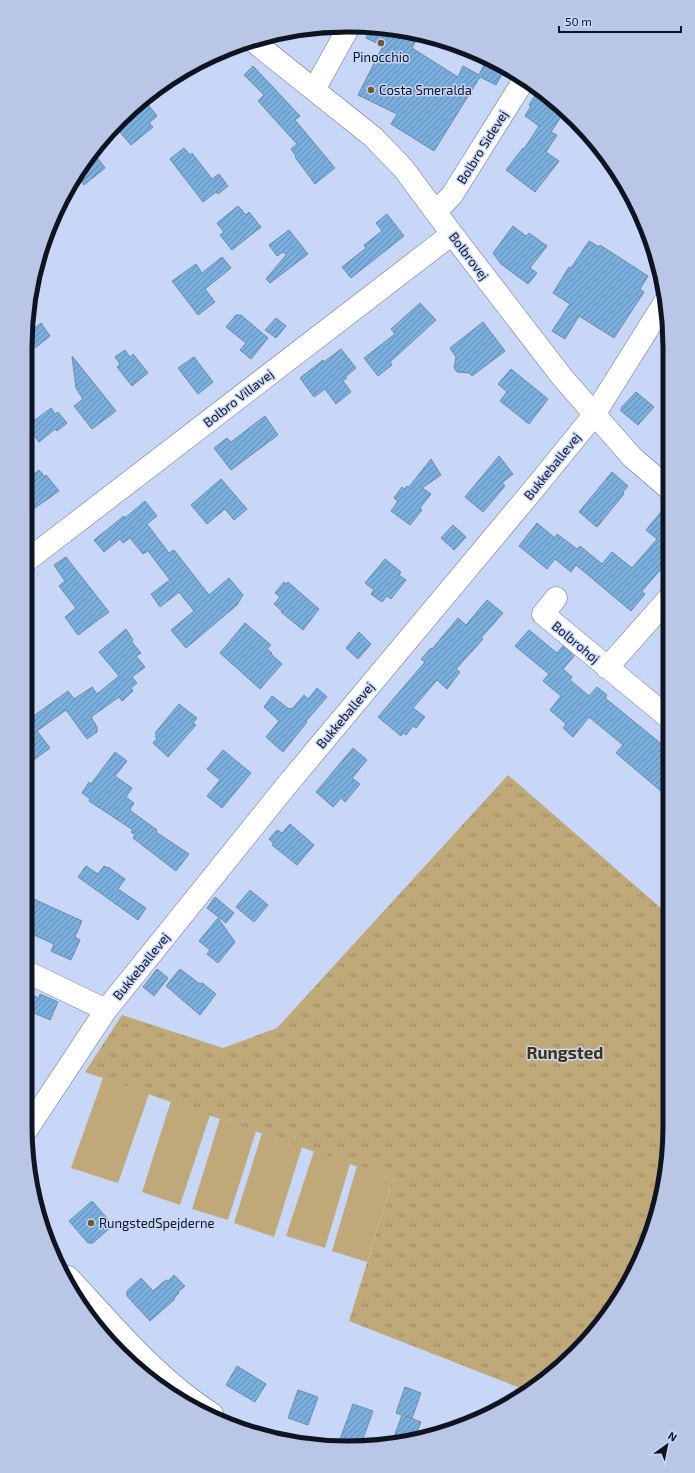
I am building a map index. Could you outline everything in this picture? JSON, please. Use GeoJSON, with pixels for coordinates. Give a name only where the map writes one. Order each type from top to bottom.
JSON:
{"type":"FeatureCollection","features":[{"type":"Feature","properties":{"kind":"street"},"geometry":{"type":"LineString","coordinates":[[314,90],[346,32]]}},
{"type":"Feature","properties":{"kind":"street","name":"Bolbrovej"},"geometry":{"type":"LineString","coordinates":[[258,45],[373,137],[403,168],[562,378],[632,457],[663,484]]}},
{"type":"Feature","properties":{"kind":"street","name":"Bolbro Sidevej"},"geometry":{"type":"LineString","coordinates":[[436,212],[452,195],[521,84]]}},
{"type":"Feature","properties":{"kind":"street","name":"Bolbro Villavej"},"geometry":{"type":"LineString","coordinates":[[32,557],[452,234]]}},
{"type":"Feature","properties":{"kind":"street","name":"Bukkeballevej"},"geometry":{"type":"LineString","coordinates":[[32,1122],[106,1010],[291,780],[594,415],[660,309]]}},
{"type":"Feature","properties":{"kind":"street","name":"Bolbrohøj"},"geometry":{"type":"LineString","coordinates":[[556,598],[543,614],[663,713]]}},
{"type":"Feature","properties":{"kind":"street","name":"Bolbrohøj"},"geometry":{"type":"LineString","coordinates":[[607,668],[663,605]]}},
{"type":"Feature","properties":{"kind":"street"},"geometry":{"type":"LineString","coordinates":[[32,974],[106,1010]]}},
{"type":"Feature","properties":{"kind":"street"},"geometry":{"type":"LineString","coordinates":[[75,1284],[146,1360],[184,1395]]}},
{"type":"Feature","properties":{"kind":"green space"},"geometry":{"type":"Polygon","coordinates":[[[508,775],[663,910],[663,1126],[660,1167],[652,1207],[639,1246],[621,1283],[610,1301],[585,1334],[571,1349],[540,1376],[522,1389],[349,1321],[393,1179],[85,1072],[122,1015],[223,1048],[277,1028],[508,775]]]}},
{"type":"Feature","properties":{"kind":"green space"},"geometry":{"type":"Polygon","coordinates":[[[103,1078],[149,1094],[118,1183],[71,1168],[103,1078]]]}},
{"type":"Feature","properties":{"kind":"green space"},"geometry":{"type":"Polygon","coordinates":[[[171,1101],[210,1115],[180,1205],[142,1192],[171,1101]]]}},
{"type":"Feature","properties":{"kind":"green space"},"geometry":{"type":"Polygon","coordinates":[[[220,1119],[256,1131],[228,1220],[192,1209],[220,1119]]]}},
{"type":"Feature","properties":{"kind":"green space"},"geometry":{"type":"Polygon","coordinates":[[[262,1133],[302,1147],[274,1237],[234,1223],[262,1133]]]}},
{"type":"Feature","properties":{"kind":"green space"},"geometry":{"type":"Polygon","coordinates":[[[314,1151],[350,1164],[325,1248],[286,1236],[314,1151]]]}},
{"type":"Feature","properties":{"kind":"green space"},"geometry":{"type":"Polygon","coordinates":[[[357,1166],[393,1179],[367,1262],[332,1251],[357,1166]]]}},
{"type":"Feature","properties":{"kind":"building"},"geometry":{"type":"Polygon","coordinates":[[[368,33],[416,40],[412,48],[458,77],[463,66],[479,75],[485,64],[503,73],[496,85],[480,77],[434,151],[391,124],[397,114],[358,95],[383,46],[366,38],[368,33]]]}},
{"type":"Feature","properties":{"kind":"building"},"geometry":{"type":"Polygon","coordinates":[[[253,66],[300,116],[295,120],[335,168],[315,184],[295,157],[296,156],[291,149],[297,144],[258,101],[264,95],[244,75],[253,66]]]}},
{"type":"Feature","properties":{"kind":"building"},"geometry":{"type":"Polygon","coordinates":[[[536,94],[562,115],[551,132],[557,135],[546,152],[559,161],[535,192],[506,170],[523,148],[524,149],[539,126],[525,116],[531,106],[529,105],[536,94]]]}},
{"type":"Feature","properties":{"kind":"building"},"geometry":{"type":"Polygon","coordinates":[[[147,103],[157,116],[149,123],[153,127],[131,145],[118,130],[147,103]]]}},
{"type":"Feature","properties":{"kind":"building"},"geometry":{"type":"Polygon","coordinates":[[[184,148],[190,155],[192,153],[212,179],[219,174],[228,186],[218,194],[216,192],[203,202],[170,159],[184,148]]]}},
{"type":"Feature","properties":{"kind":"building"},"geometry":{"type":"Polygon","coordinates":[[[96,156],[105,168],[84,185],[80,180],[96,156]]]}},
{"type":"Feature","properties":{"kind":"building"},"geometry":{"type":"Polygon","coordinates":[[[238,206],[246,215],[249,212],[261,227],[232,250],[220,235],[224,232],[217,223],[238,206]]]}},
{"type":"Feature","properties":{"kind":"building"},"geometry":{"type":"Polygon","coordinates":[[[387,214],[404,236],[351,278],[342,267],[366,248],[364,245],[382,231],[376,223],[387,214]]]}},
{"type":"Feature","properties":{"kind":"building"},"geometry":{"type":"Polygon","coordinates":[[[513,226],[526,236],[529,233],[547,246],[530,268],[537,273],[528,284],[501,264],[493,253],[513,226]]]}},
{"type":"Feature","properties":{"kind":"building"},"geometry":{"type":"Polygon","coordinates":[[[289,230],[308,254],[270,283],[266,279],[286,255],[283,252],[277,256],[269,245],[289,230]]]}},
{"type":"Feature","properties":{"kind":"building"},"geometry":{"type":"Polygon","coordinates":[[[589,241],[599,247],[600,245],[648,276],[640,289],[644,292],[614,338],[579,316],[565,339],[552,331],[570,304],[553,293],[569,267],[571,268],[589,241]]]}},
{"type":"Feature","properties":{"kind":"building"},"geometry":{"type":"Polygon","coordinates":[[[222,257],[231,268],[205,289],[215,302],[198,315],[172,281],[196,264],[202,273],[222,257]]]}},
{"type":"Feature","properties":{"kind":"building"},"geometry":{"type":"Polygon","coordinates":[[[420,303],[436,320],[390,362],[392,365],[378,376],[364,358],[395,334],[391,329],[420,303]]]}},
{"type":"Feature","properties":{"kind":"building"},"geometry":{"type":"Polygon","coordinates":[[[236,315],[241,315],[268,338],[251,359],[240,350],[246,343],[226,327],[236,315]]]}},
{"type":"Feature","properties":{"kind":"building"},"geometry":{"type":"Polygon","coordinates":[[[276,318],[286,326],[276,338],[265,330],[276,318]]]}},
{"type":"Feature","properties":{"kind":"building"},"geometry":{"type":"Polygon","coordinates":[[[483,322],[505,351],[472,376],[470,373],[457,372],[454,368],[456,357],[450,348],[483,322]]]}},
{"type":"Feature","properties":{"kind":"building"},"geometry":{"type":"Polygon","coordinates":[[[41,323],[50,336],[35,348],[32,345],[33,329],[41,323]]]}},
{"type":"Feature","properties":{"kind":"building"},"geometry":{"type":"Polygon","coordinates":[[[341,349],[356,368],[345,377],[347,378],[343,381],[351,392],[336,404],[325,389],[314,397],[300,378],[323,360],[324,362],[341,349]]]}},
{"type":"Feature","properties":{"kind":"building"},"geometry":{"type":"Polygon","coordinates":[[[125,350],[130,357],[133,354],[148,373],[132,386],[117,367],[120,364],[115,357],[125,350]]]}},
{"type":"Feature","properties":{"kind":"building"},"geometry":{"type":"Polygon","coordinates":[[[72,356],[116,411],[92,429],[74,406],[83,399],[76,388],[72,356]]]}},
{"type":"Feature","properties":{"kind":"building"},"geometry":{"type":"Polygon","coordinates":[[[194,357],[213,382],[198,394],[178,368],[194,357]]]}},
{"type":"Feature","properties":{"kind":"building"},"geometry":{"type":"Polygon","coordinates":[[[511,369],[548,399],[529,424],[500,401],[507,392],[498,384],[511,369]]]}},
{"type":"Feature","properties":{"kind":"building"},"geometry":{"type":"Polygon","coordinates":[[[636,392],[654,407],[638,425],[621,411],[621,408],[636,392]]]}},
{"type":"Feature","properties":{"kind":"building"},"geometry":{"type":"Polygon","coordinates":[[[51,408],[55,414],[58,412],[67,423],[57,431],[55,429],[39,442],[32,433],[32,422],[51,408]]]}},
{"type":"Feature","properties":{"kind":"building"},"geometry":{"type":"Polygon","coordinates":[[[265,416],[278,435],[231,470],[214,448],[227,438],[231,442],[265,416]]]}},
{"type":"Feature","properties":{"kind":"building"},"geometry":{"type":"Polygon","coordinates":[[[499,456],[513,474],[502,483],[505,486],[483,512],[465,497],[499,456]]]}},
{"type":"Feature","properties":{"kind":"building"},"geometry":{"type":"Polygon","coordinates":[[[431,459],[441,475],[422,488],[431,494],[420,508],[422,510],[410,525],[391,511],[398,501],[394,498],[402,487],[405,489],[407,486],[409,487],[431,459]]]}},
{"type":"Feature","properties":{"kind":"building"},"geometry":{"type":"Polygon","coordinates":[[[39,470],[45,477],[46,475],[59,491],[32,510],[32,476],[39,470]]]}},
{"type":"Feature","properties":{"kind":"building"},"geometry":{"type":"Polygon","coordinates":[[[612,472],[628,486],[623,492],[624,494],[597,527],[579,512],[612,472]]]}},
{"type":"Feature","properties":{"kind":"building"},"geometry":{"type":"Polygon","coordinates":[[[221,479],[247,509],[234,520],[225,509],[207,524],[191,505],[221,479]]]}},
{"type":"Feature","properties":{"kind":"building"},"geometry":{"type":"Polygon","coordinates":[[[145,501],[157,516],[147,524],[169,553],[174,550],[209,595],[229,578],[243,595],[237,605],[186,648],[171,630],[194,611],[179,592],[160,607],[151,594],[170,580],[148,551],[143,554],[130,538],[123,543],[120,539],[104,552],[94,540],[124,516],[125,518],[145,501]]]}},
{"type":"Feature","properties":{"kind":"building"},"geometry":{"type":"Polygon","coordinates":[[[661,512],[663,514],[663,567],[642,591],[645,594],[631,611],[576,565],[571,572],[555,559],[547,569],[519,546],[537,523],[555,538],[557,534],[577,549],[580,546],[602,564],[612,552],[632,568],[657,539],[646,530],[661,512]]]}},
{"type":"Feature","properties":{"kind":"building"},"geometry":{"type":"Polygon","coordinates":[[[453,525],[466,537],[454,550],[441,538],[453,525]]]}},
{"type":"Feature","properties":{"kind":"building"},"geometry":{"type":"Polygon","coordinates":[[[66,557],[109,612],[78,635],[65,617],[76,608],[59,586],[65,581],[54,565],[66,557]]]}},
{"type":"Feature","properties":{"kind":"building"},"geometry":{"type":"Polygon","coordinates":[[[385,559],[401,572],[399,575],[406,580],[391,599],[387,596],[382,602],[371,594],[374,590],[365,583],[385,559]]]}},
{"type":"Feature","properties":{"kind":"building"},"geometry":{"type":"Polygon","coordinates":[[[284,582],[286,584],[288,582],[319,609],[303,630],[281,612],[282,611],[274,604],[280,597],[275,593],[284,582]]]}},
{"type":"Feature","properties":{"kind":"building"},"geometry":{"type":"Polygon","coordinates":[[[487,600],[503,613],[481,638],[483,639],[456,669],[460,672],[447,689],[437,680],[413,708],[425,717],[416,728],[413,726],[406,735],[403,733],[401,736],[378,717],[425,662],[421,659],[431,648],[432,649],[458,618],[466,625],[487,600]]]}},
{"type":"Feature","properties":{"kind":"building"},"geometry":{"type":"Polygon","coordinates":[[[245,623],[271,645],[267,649],[282,664],[260,689],[220,653],[245,623]]]}},
{"type":"Feature","properties":{"kind":"building"},"geometry":{"type":"Polygon","coordinates":[[[126,629],[133,640],[131,641],[141,653],[136,656],[145,667],[132,677],[137,683],[131,688],[133,691],[122,701],[119,697],[91,717],[97,727],[97,732],[87,739],[66,710],[37,731],[50,748],[32,761],[32,717],[68,691],[74,699],[92,687],[97,694],[119,676],[99,652],[126,629]]]}},
{"type":"Feature","properties":{"kind":"building"},"geometry":{"type":"Polygon","coordinates":[[[529,630],[557,653],[563,646],[574,656],[563,669],[572,677],[570,680],[589,696],[597,687],[607,695],[605,698],[663,745],[660,751],[663,754],[663,793],[616,753],[623,745],[589,717],[573,737],[563,728],[566,724],[550,710],[561,696],[543,681],[549,674],[515,646],[529,630]]]}},
{"type":"Feature","properties":{"kind":"building"},"geometry":{"type":"Polygon","coordinates":[[[359,632],[371,644],[358,659],[346,648],[359,632]]]}},
{"type":"Feature","properties":{"kind":"building"},"geometry":{"type":"Polygon","coordinates":[[[317,688],[327,697],[306,721],[307,722],[283,752],[266,737],[279,721],[264,707],[272,696],[289,709],[292,709],[304,695],[308,699],[317,688]]]}},
{"type":"Feature","properties":{"kind":"building"},"geometry":{"type":"Polygon","coordinates":[[[179,704],[197,718],[193,723],[196,725],[168,757],[153,743],[157,738],[155,736],[157,734],[155,733],[179,704]]]}},
{"type":"Feature","properties":{"kind":"building"},"geometry":{"type":"Polygon","coordinates":[[[353,748],[367,760],[352,778],[360,784],[345,802],[341,798],[333,807],[316,792],[353,748]]]}},
{"type":"Feature","properties":{"kind":"building"},"geometry":{"type":"Polygon","coordinates":[[[223,750],[251,773],[222,808],[207,796],[220,780],[207,769],[223,750]]]}},
{"type":"Feature","properties":{"kind":"building"},"geometry":{"type":"Polygon","coordinates":[[[115,752],[127,761],[115,776],[132,788],[126,797],[134,803],[130,809],[131,811],[157,830],[156,832],[189,854],[176,871],[133,838],[135,835],[131,832],[133,830],[89,801],[90,799],[82,793],[89,782],[91,784],[115,752]]]}},
{"type":"Feature","properties":{"kind":"building"},"geometry":{"type":"Polygon","coordinates":[[[290,824],[314,845],[297,865],[272,845],[274,844],[269,839],[277,830],[282,833],[290,824]]]}},
{"type":"Feature","properties":{"kind":"building"},"geometry":{"type":"Polygon","coordinates":[[[86,866],[98,874],[104,866],[108,867],[125,879],[118,889],[146,908],[138,920],[78,877],[86,866]]]}},
{"type":"Feature","properties":{"kind":"building"},"geometry":{"type":"Polygon","coordinates":[[[250,890],[268,905],[254,922],[236,907],[250,890]]]}},
{"type":"Feature","properties":{"kind":"building"},"geometry":{"type":"Polygon","coordinates":[[[215,897],[234,913],[226,923],[207,908],[215,897]]]}},
{"type":"Feature","properties":{"kind":"building"},"geometry":{"type":"Polygon","coordinates":[[[32,898],[82,921],[75,937],[80,940],[71,960],[51,951],[54,944],[32,934],[32,898]]]}},
{"type":"Feature","properties":{"kind":"building"},"geometry":{"type":"Polygon","coordinates":[[[218,918],[235,942],[218,963],[207,954],[210,950],[199,941],[218,918]]]}},
{"type":"Feature","properties":{"kind":"building"},"geometry":{"type":"Polygon","coordinates":[[[157,969],[168,978],[154,996],[143,987],[157,969]]]}},
{"type":"Feature","properties":{"kind":"building"},"geometry":{"type":"Polygon","coordinates":[[[180,969],[216,994],[200,1015],[166,986],[180,969]]]}},
{"type":"Feature","properties":{"kind":"building"},"geometry":{"type":"Polygon","coordinates":[[[40,994],[58,1002],[50,1020],[34,1013],[32,1018],[32,995],[39,998],[40,994]]]}},
{"type":"Feature","properties":{"kind":"building","name":"RungstedSpejderne"},"geometry":{"type":"Polygon","coordinates":[[[92,1201],[113,1225],[93,1243],[88,1243],[69,1221],[92,1201]]]}},
{"type":"Feature","properties":{"kind":"building"},"geometry":{"type":"Polygon","coordinates":[[[174,1275],[185,1286],[178,1292],[179,1293],[174,1298],[175,1299],[150,1321],[127,1296],[127,1291],[141,1278],[153,1291],[174,1275]]]}},
{"type":"Feature","properties":{"kind":"building"},"geometry":{"type":"Polygon","coordinates":[[[237,1366],[266,1384],[255,1402],[226,1385],[237,1366]]]}},
{"type":"Feature","properties":{"kind":"building"},"geometry":{"type":"Polygon","coordinates":[[[405,1387],[421,1393],[412,1418],[405,1416],[421,1422],[417,1433],[394,1437],[402,1415],[396,1413],[405,1387]]]}},
{"type":"Feature","properties":{"kind":"building"},"geometry":{"type":"Polygon","coordinates":[[[298,1390],[318,1397],[308,1425],[288,1418],[298,1390]]]}},
{"type":"Feature","properties":{"kind":"building"},"geometry":{"type":"Polygon","coordinates":[[[353,1404],[373,1411],[362,1440],[345,1441],[340,1439],[353,1404]]]}},
{"type":"Feature","properties":{"kind":"place","name":"Pinocchio"},"geometry":{"type":"Point","coordinates":[381,43]}},
{"type":"Feature","properties":{"kind":"place","name":"Costa Smeralda"},"geometry":{"type":"Point","coordinates":[371,90]}},
{"type":"Feature","properties":{"kind":"place","name":"RungstedSpejderne"},"geometry":{"type":"Point","coordinates":[91,1223]}},
{"type":"Feature","properties":{"kind":"district","name":"Rungsted"},"geometry":{"type":"Point","coordinates":[565,1053]}}]}
